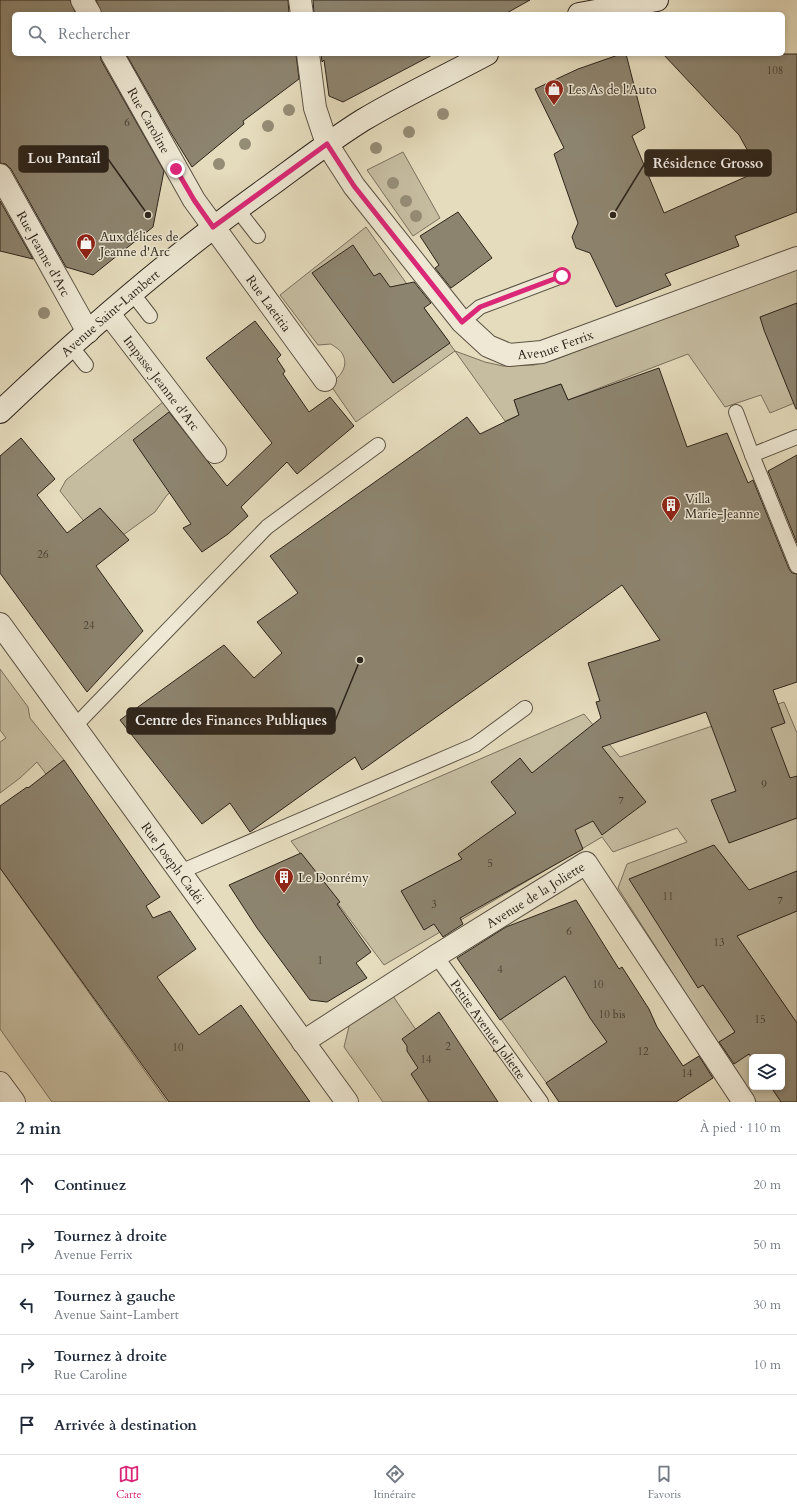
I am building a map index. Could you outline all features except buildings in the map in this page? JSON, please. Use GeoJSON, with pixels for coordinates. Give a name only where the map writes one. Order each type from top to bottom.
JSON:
{"type":"FeatureCollection","features":[{"type":"Feature","properties":{"kind":"street"},"geometry":{"type":"LineString","coordinates":[[82,0],[89,12]]}},
{"type":"Feature","properties":{"kind":"street"},"geometry":{"type":"LineString","coordinates":[[300,0],[302,12]]}},
{"type":"Feature","properties":{"kind":"street"},"geometry":{"type":"LineString","coordinates":[[590,12],[657,0]]}},
{"type":"Feature","properties":{"kind":"street","name":"Rue Caroline"},"geometry":{"type":"LineString","coordinates":[[113,56],[194,200],[213,227]]}},
{"type":"Feature","properties":{"kind":"street","name":"Avenue Ferrix"},"geometry":{"type":"LineString","coordinates":[[308,56],[315,108],[327,144],[354,186],[462,322],[488,346],[509,355],[542,352],[797,258]]}},
{"type":"Feature","properties":{"kind":"street","name":"Avenue Saint-Lambert"},"geometry":{"type":"LineString","coordinates":[[0,412],[71,346],[189,246],[237,209],[327,144],[364,120],[483,56]]}},
{"type":"Feature","properties":{"kind":"street","name":"Rue Jeanne d'Arc"},"geometry":{"type":"LineString","coordinates":[[0,175],[88,332]]}},
{"type":"Feature","properties":{"kind":"street","name":"Rue Laetitia"},"geometry":{"type":"LineString","coordinates":[[213,227],[325,380]]}},
{"type":"Feature","properties":{"kind":"street","name":"Impasse Jeanne d'Arc"},"geometry":{"type":"LineString","coordinates":[[109,314],[215,452]]}},
{"type":"Feature","properties":{"kind":"street","name":"Rue Joseph Cadéi"},"geometry":{"type":"LineString","coordinates":[[0,624],[347,1102]]}},
{"type":"Feature","properties":{"kind":"street","name":"Avenue de la Joliette"},"geometry":{"type":"LineString","coordinates":[[303,1042],[436,956],[586,863],[744,1102]]}},
{"type":"Feature","properties":{"kind":"street"},"geometry":{"type":"LineString","coordinates":[[0,1083],[14,1102]]}},
{"type":"Feature","properties":{"kind":"lane"},"geometry":{"type":"LineString","coordinates":[[237,209],[258,236]]}},
{"type":"Feature","properties":{"kind":"lane"},"geometry":{"type":"LineString","coordinates":[[462,322],[480,307],[562,276]]}},
{"type":"Feature","properties":{"kind":"lane"},"geometry":{"type":"LineString","coordinates":[[133,294],[150,316]]}},
{"type":"Feature","properties":{"kind":"lane"},"geometry":{"type":"LineString","coordinates":[[71,346],[86,365]]}},
{"type":"Feature","properties":{"kind":"lane"},"geometry":{"type":"LineString","coordinates":[[736,412],[797,566]]}},
{"type":"Feature","properties":{"kind":"lane"},"geometry":{"type":"LineString","coordinates":[[752,455],[797,437]]}},
{"type":"Feature","properties":{"kind":"lane"},"geometry":{"type":"LineString","coordinates":[[74,727],[267,527],[378,445]]}},
{"type":"Feature","properties":{"kind":"lane"},"geometry":{"type":"LineString","coordinates":[[180,872],[475,746],[525,708]]}},
{"type":"Feature","properties":{"kind":"lane","name":"Petite Avenue Joliette"},"geometry":{"type":"LineString","coordinates":[[436,956],[540,1102]]}},
{"type":"Feature","properties":{"kind":"shaded area"},"geometry":{"type":"Polygon","coordinates":[[[403,152],[440,218],[413,236],[367,170],[403,152]]]}},
{"type":"Feature","properties":{"kind":"shaded area"},"geometry":{"type":"Polygon","coordinates":[[[366,227],[455,351],[356,422],[329,383],[339,376],[344,368],[345,359],[342,353],[331,344],[318,345],[280,295],[366,227]]]}},
{"type":"Feature","properties":{"kind":"shaded area"},"geometry":{"type":"Polygon","coordinates":[[[797,267],[797,402],[770,413],[761,395],[725,407],[688,354],[568,400],[561,384],[514,400],[519,415],[505,421],[455,351],[485,362],[503,366],[534,365],[554,360],[797,267]]]}},
{"type":"Feature","properties":{"kind":"shaded area"},"geometry":{"type":"Polygon","coordinates":[[[163,402],[209,463],[167,495],[155,512],[105,548],[60,491],[66,480],[163,402]]]}},
{"type":"Feature","properties":{"kind":"shaded area"},"geometry":{"type":"Polygon","coordinates":[[[0,669],[28,707],[30,718],[64,760],[46,774],[37,762],[20,778],[0,793],[0,742],[6,738],[0,730],[0,669]]]}},
{"type":"Feature","properties":{"kind":"shaded area"},"geometry":{"type":"Polygon","coordinates":[[[784,702],[797,733],[797,1102],[755,1102],[618,888],[627,864],[687,842],[677,828],[613,852],[602,837],[384,965],[291,841],[584,714],[620,757],[784,702]]]}},
{"type":"Feature","properties":{"kind":"shaded area"},"geometry":{"type":"Polygon","coordinates":[[[0,868],[167,1102],[52,1102],[0,1029],[0,868]]]}},
{"type":"Feature","properties":{"kind":"shaded area"},"geometry":{"type":"Polygon","coordinates":[[[538,923],[619,1047],[560,1102],[461,963],[538,923]]]}},
{"type":"Feature","properties":{"kind":"shaded area"},"geometry":{"type":"Polygon","coordinates":[[[393,996],[452,1083],[452,1102],[383,1102],[344,1047],[350,1022],[393,996]]]}},
{"type":"Feature","properties":{"kind":"place","name":"Les As de l'Auto"},"geometry":{"type":"Point","coordinates":[554,106]}},
{"type":"Feature","properties":{"kind":"place","name":"Lou Pantaïl"},"geometry":{"type":"Point","coordinates":[148,215]}},
{"type":"Feature","properties":{"kind":"place","name":"Résidence Grosso"},"geometry":{"type":"Point","coordinates":[613,215]}},
{"type":"Feature","properties":{"kind":"place","name":"Aux délices de Jeanne d'Arc"},"geometry":{"type":"Point","coordinates":[86,260]}},
{"type":"Feature","properties":{"kind":"place","name":"Villa Marie-Jeanne"},"geometry":{"type":"Point","coordinates":[671,522]}},
{"type":"Feature","properties":{"kind":"place","name":"Centre des Finances Publiques"},"geometry":{"type":"Point","coordinates":[360,660]}},
{"type":"Feature","properties":{"kind":"place","name":"Le Donrémy"},"geometry":{"type":"Point","coordinates":[284,894]}},
{"type":"Feature","properties":{"kind":"route"},"geometry":{"type":"LineString","coordinates":[[176,169],[194,200],[213,227],[327,144],[354,186],[462,322],[480,307],[562,276]]}}]}
